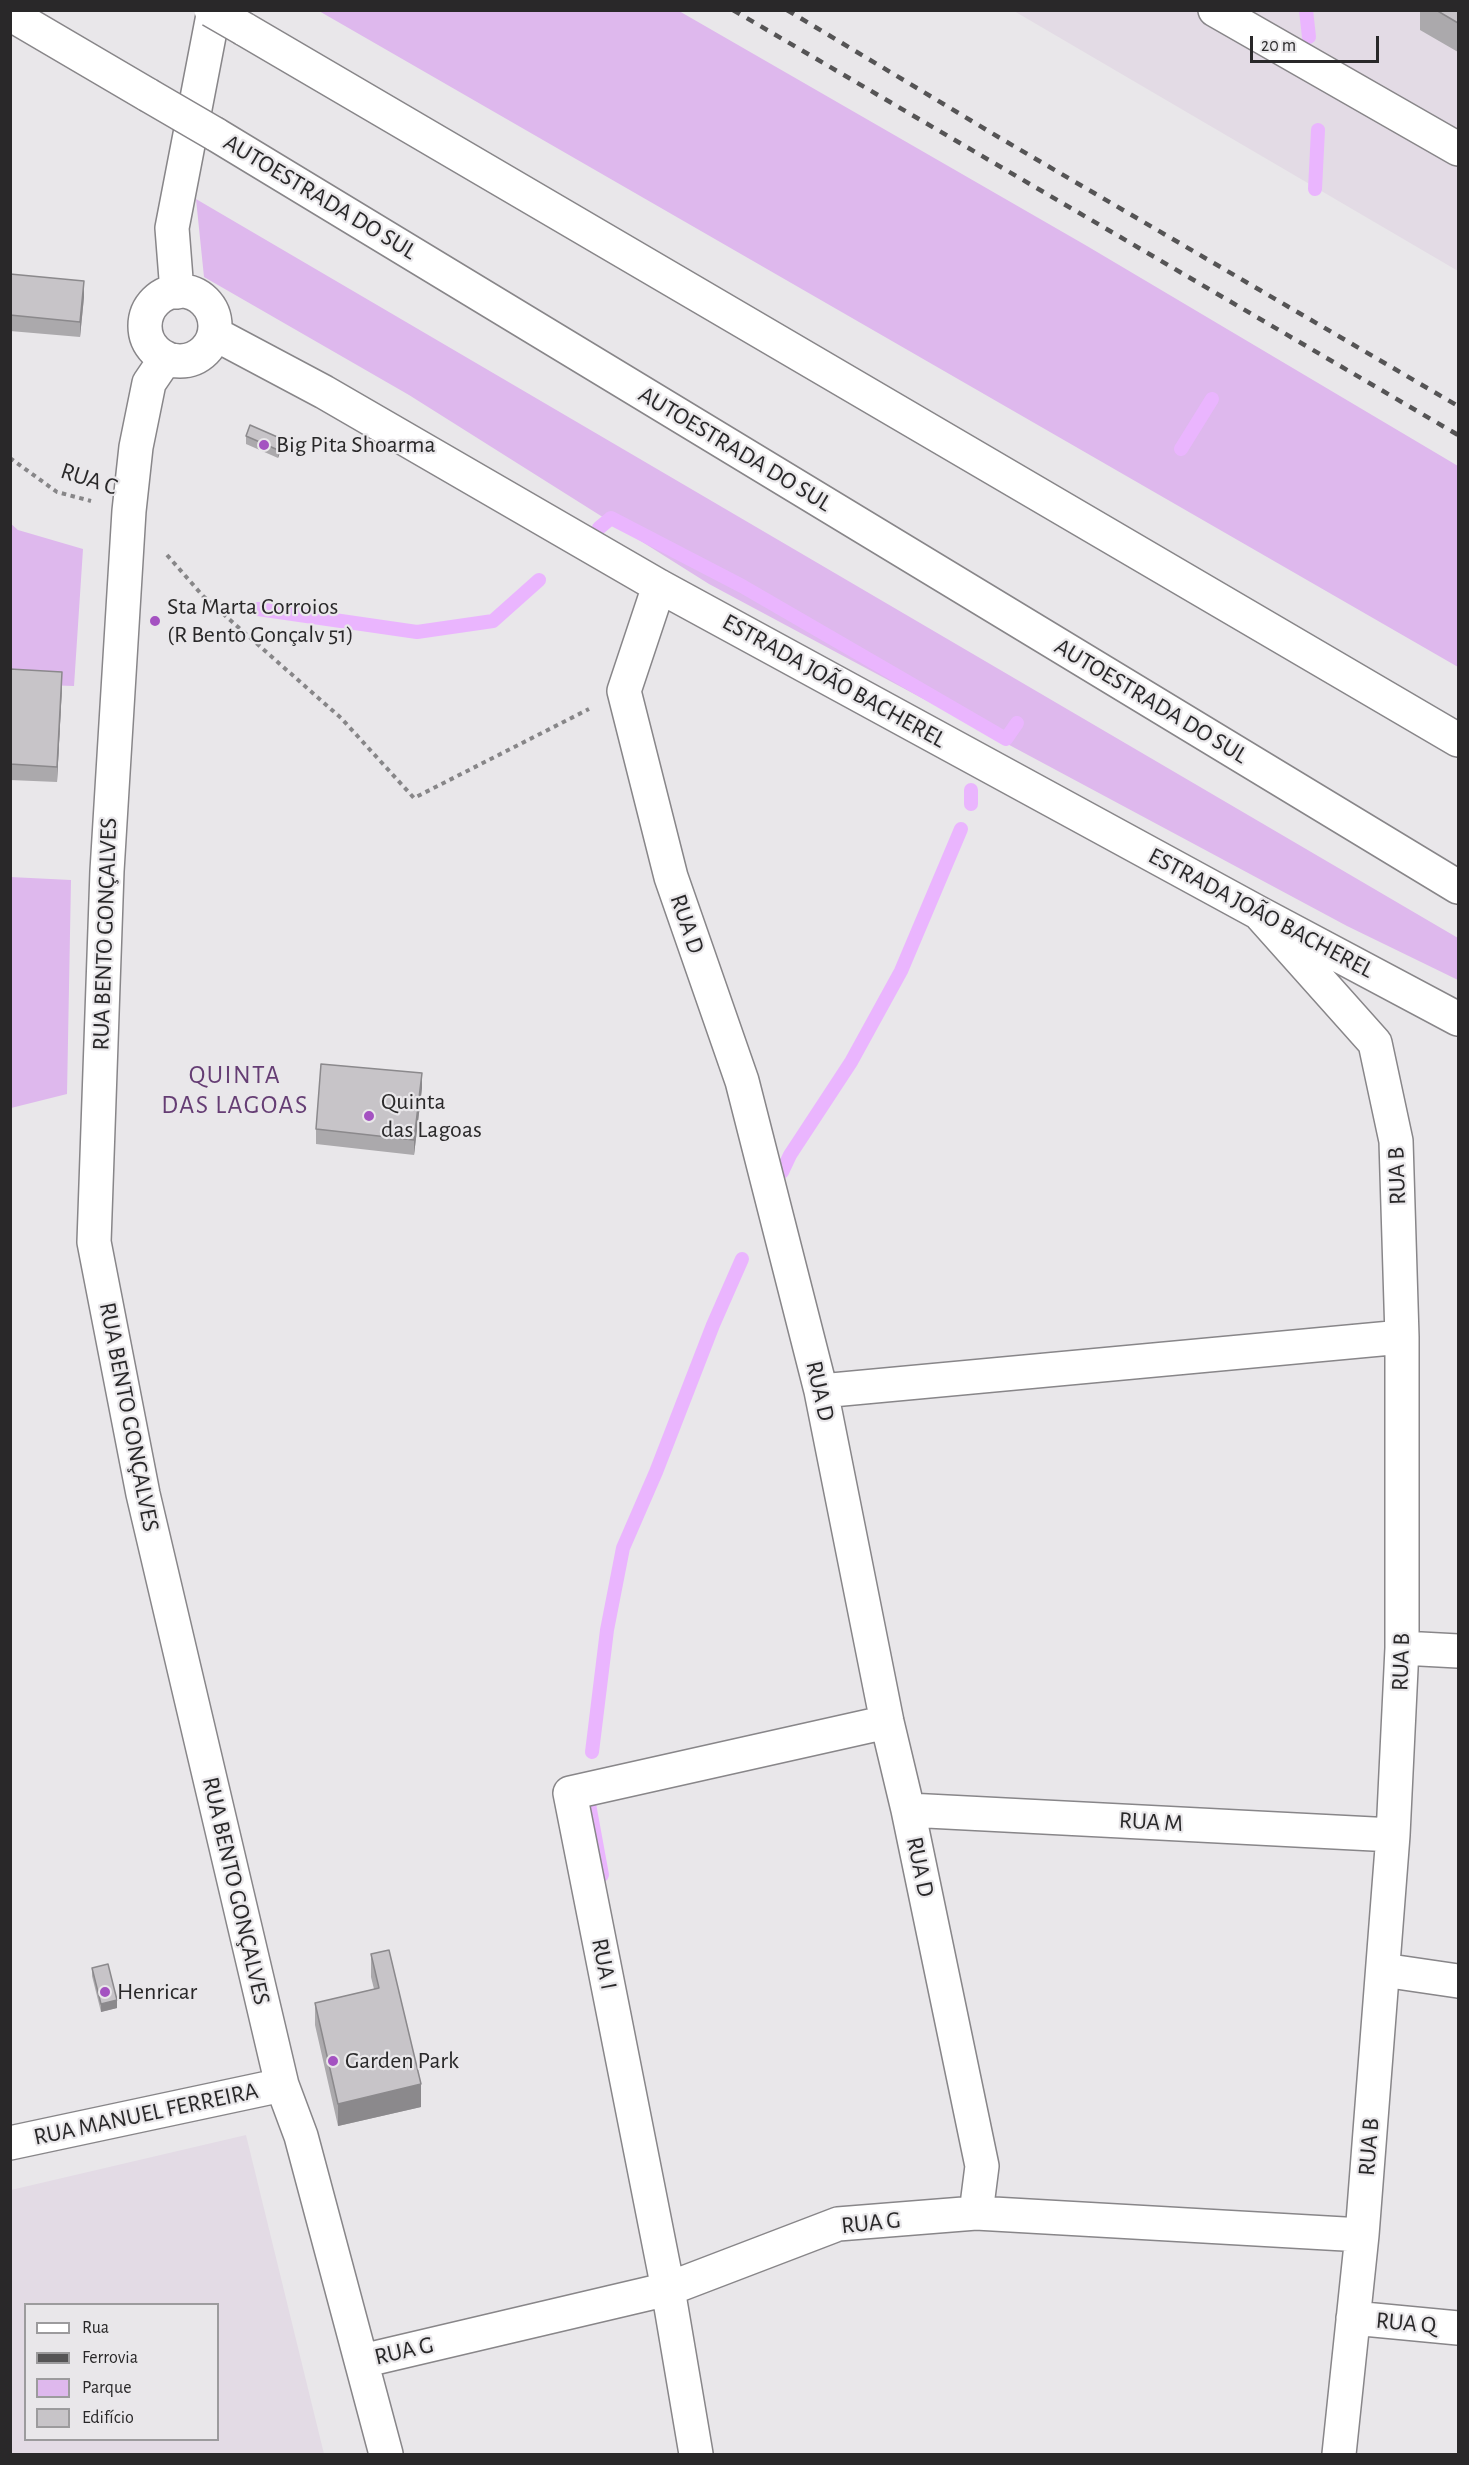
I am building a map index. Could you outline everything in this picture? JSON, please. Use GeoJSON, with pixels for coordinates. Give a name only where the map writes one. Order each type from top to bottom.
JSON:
{"type":"FeatureCollection","features":[{"type":"Feature","properties":{"kind":"main road"},"geometry":{"type":"LineString","coordinates":[[177,292],[172,228],[212,10],[1458,740]]}},
{"type":"Feature","properties":{"kind":"main road"},"geometry":{"type":"LineString","coordinates":[[1215,10],[1458,149]]}},
{"type":"Feature","properties":{"kind":"main road","name":"AUTOESTRADA DO SUL"},"geometry":{"type":"LineString","coordinates":[[10,14],[215,134],[1458,887]]}},
{"type":"Feature","properties":{"kind":"main road"},"geometry":{"type":"LineString","coordinates":[[177,292],[188,292],[207,303],[215,323],[215,334],[205,352],[196,358],[186,361],[166,358],[149,343],[146,320],[157,300],[177,292]]}},
{"type":"Feature","properties":{"kind":"main road","name":"ESTRADA JOÃO BACHEREL"},"geometry":{"type":"LineString","coordinates":[[215,334],[324,392],[659,586],[1458,1019]]}},
{"type":"Feature","properties":{"kind":"main road","name":"RUA BENTO GONÇALVES"},"geometry":{"type":"LineString","coordinates":[[166,358],[149,383],[136,447],[129,511],[107,871],[94,1242],[143,1494],[282,2085],[301,2136],[386,2454]]}},
{"type":"Feature","properties":{"kind":"main road"},"geometry":{"type":"LineString","coordinates":[[624,691],[659,586]]}},
{"type":"Feature","properties":{"kind":"main road","name":"RUA D"},"geometry":{"type":"LineString","coordinates":[[624,691],[671,877],[742,1081],[821,1391],[887,1722],[908,1810],[982,2166],[976,2213]]}},
{"type":"Feature","properties":{"kind":"main road","name":"RUA B"},"geometry":{"type":"LineString","coordinates":[[1259,913],[1375,1043],[1396,1141],[1402,1337],[1402,1648],[1393,1835],[1383,1970],[1362,2235],[1339,2454]]}},
{"type":"Feature","properties":{"kind":"main road"},"geometry":{"type":"LineString","coordinates":[[821,1391],[1402,1337]]}},
{"type":"Feature","properties":{"kind":"main road"},"geometry":{"type":"LineString","coordinates":[[1402,1648],[1458,1651]]}},
{"type":"Feature","properties":{"kind":"main road","name":"RUA I"},"geometry":{"type":"LineString","coordinates":[[696,2454],[668,2289],[570,1793],[887,1722]]}},
{"type":"Feature","properties":{"kind":"main road","name":"RUA M"},"geometry":{"type":"LineString","coordinates":[[908,1810],[1393,1835]]}},
{"type":"Feature","properties":{"kind":"main road"},"geometry":{"type":"LineString","coordinates":[[1383,1970],[1458,1981]]}},
{"type":"Feature","properties":{"kind":"main road","name":"RUA MANUEL FERREIRA"},"geometry":{"type":"LineString","coordinates":[[10,2143],[282,2085]]}},
{"type":"Feature","properties":{"kind":"main road","name":"RUA G"},"geometry":{"type":"LineString","coordinates":[[362,2361],[668,2289],[838,2224],[976,2213],[1362,2235]]}},
{"type":"Feature","properties":{"kind":"main road","name":"RUA Q"},"geometry":{"type":"LineString","coordinates":[[1353,2318],[1458,2328]]}},
{"type":"Feature","properties":{"kind":"path","name":"RUA C"},"geometry":{"type":"LineString","coordinates":[[10,458],[57,492],[129,511]]}},
{"type":"Feature","properties":{"kind":"path"},"geometry":{"type":"LineString","coordinates":[[129,511],[203,596],[341,718],[414,798],[624,691]]}},
{"type":"Feature","properties":{"kind":"shaded area"},"geometry":{"type":"Polygon","coordinates":[[[1014,11],[1458,11],[1458,271],[1014,11]]]}},
{"type":"Feature","properties":{"kind":"shaded area"},"geometry":{"type":"Polygon","coordinates":[[[246,2135],[324,2454],[11,2454],[11,2190],[246,2135]]]}},
{"type":"Feature","properties":{"kind":"green space"},"geometry":{"type":"Polygon","coordinates":[[[319,11],[679,11],[1087,246],[1458,466],[1458,667],[319,11]]]}},
{"type":"Feature","properties":{"kind":"green space"},"geometry":{"type":"Polygon","coordinates":[[[196,199],[1458,938],[1458,980],[1347,926],[709,584],[409,395],[204,277],[196,199]]]}},
{"type":"Feature","properties":{"kind":"green space"},"geometry":{"type":"Polygon","coordinates":[[[10,523],[18,530],[83,549],[74,686],[11,684],[10,523]]]}},
{"type":"Feature","properties":{"kind":"green space"},"geometry":{"type":"Polygon","coordinates":[[[10,877],[71,880],[67,1094],[11,1108],[10,877]]]}},
{"type":"Feature","properties":{"kind":"building"},"geometry":{"type":"Polygon","coordinates":[[[1436,10],[1458,10],[1458,23],[1436,10]]]}},
{"type":"Feature","properties":{"kind":"building"},"geometry":{"type":"Polygon","coordinates":[[[10,274],[84,281],[80,322],[10,315],[10,274]]]}},
{"type":"Feature","properties":{"kind":"building"},"geometry":{"type":"Polygon","coordinates":[[[250,425],[282,439],[278,450],[246,436],[250,425]]]}},
{"type":"Feature","properties":{"kind":"building"},"geometry":{"type":"Polygon","coordinates":[[[10,669],[62,672],[57,767],[10,764],[10,669]]]}},
{"type":"Feature","properties":{"kind":"building","name":"Quinta das Lagoas"},"geometry":{"type":"Polygon","coordinates":[[[321,1064],[422,1073],[414,1140],[316,1129],[321,1064]]]}},
{"type":"Feature","properties":{"kind":"building"},"geometry":{"type":"Polygon","coordinates":[[[389,1950],[421,2084],[338,2104],[315,2003],[379,1988],[371,1954],[389,1950]]]}},
{"type":"Feature","properties":{"kind":"building","name":"Henricar"},"geometry":{"type":"Polygon","coordinates":[[[108,1964],[117,2000],[101,2004],[92,1968],[108,1964]]]}},
{"type":"Feature","properties":{"kind":"waterway"},"geometry":{"type":"LineString","coordinates":[[1306,10],[1309,37]]}},
{"type":"Feature","properties":{"kind":"waterway"},"geometry":{"type":"LineString","coordinates":[[1315,189],[1318,130]]}},
{"type":"Feature","properties":{"kind":"waterway"},"geometry":{"type":"LineString","coordinates":[[1181,449],[1212,399]]}},
{"type":"Feature","properties":{"kind":"waterway"},"geometry":{"type":"LineString","coordinates":[[599,528],[611,518],[742,586],[1006,739],[1017,723]]}},
{"type":"Feature","properties":{"kind":"waterway"},"geometry":{"type":"LineString","coordinates":[[258,609],[417,632],[493,621],[539,580]]}},
{"type":"Feature","properties":{"kind":"waterway"},"geometry":{"type":"LineString","coordinates":[[971,790],[971,804]]}},
{"type":"Feature","properties":{"kind":"waterway"},"geometry":{"type":"LineString","coordinates":[[782,1172],[790,1155],[851,1062],[901,971],[961,829]]}},
{"type":"Feature","properties":{"kind":"waterway"},"geometry":{"type":"LineString","coordinates":[[592,1752],[607,1630],[623,1548],[742,1259]]}},
{"type":"Feature","properties":{"kind":"waterway"},"geometry":{"type":"LineString","coordinates":[[587,1793],[602,1875]]}},
{"type":"Feature","properties":{"kind":"railway"},"geometry":{"type":"LineString","coordinates":[[733,10],[1458,435]]}},
{"type":"Feature","properties":{"kind":"railway"},"geometry":{"type":"LineString","coordinates":[[787,10],[1000,138],[1458,406]]}},
{"type":"Feature","properties":{"kind":"place","name":"Big Pita Shoarma"},"geometry":{"type":"Point","coordinates":[264,445]}},
{"type":"Feature","properties":{"kind":"place","name":"Sta Marta Corroios (R Bento Gonçalv 51)"},"geometry":{"type":"Point","coordinates":[155,621]}},
{"type":"Feature","properties":{"kind":"place","name":"Quinta das Lagoas"},"geometry":{"type":"Point","coordinates":[369,1116]}},
{"type":"Feature","properties":{"kind":"place","name":"Henricar"},"geometry":{"type":"Point","coordinates":[105,1992]}},
{"type":"Feature","properties":{"kind":"place","name":"Garden Park"},"geometry":{"type":"Point","coordinates":[333,2061]}},
{"type":"Feature","properties":{"kind":"district","name":"QUINTA DAS LAGOAS"},"geometry":{"type":"Point","coordinates":[235,1090]}}]}
